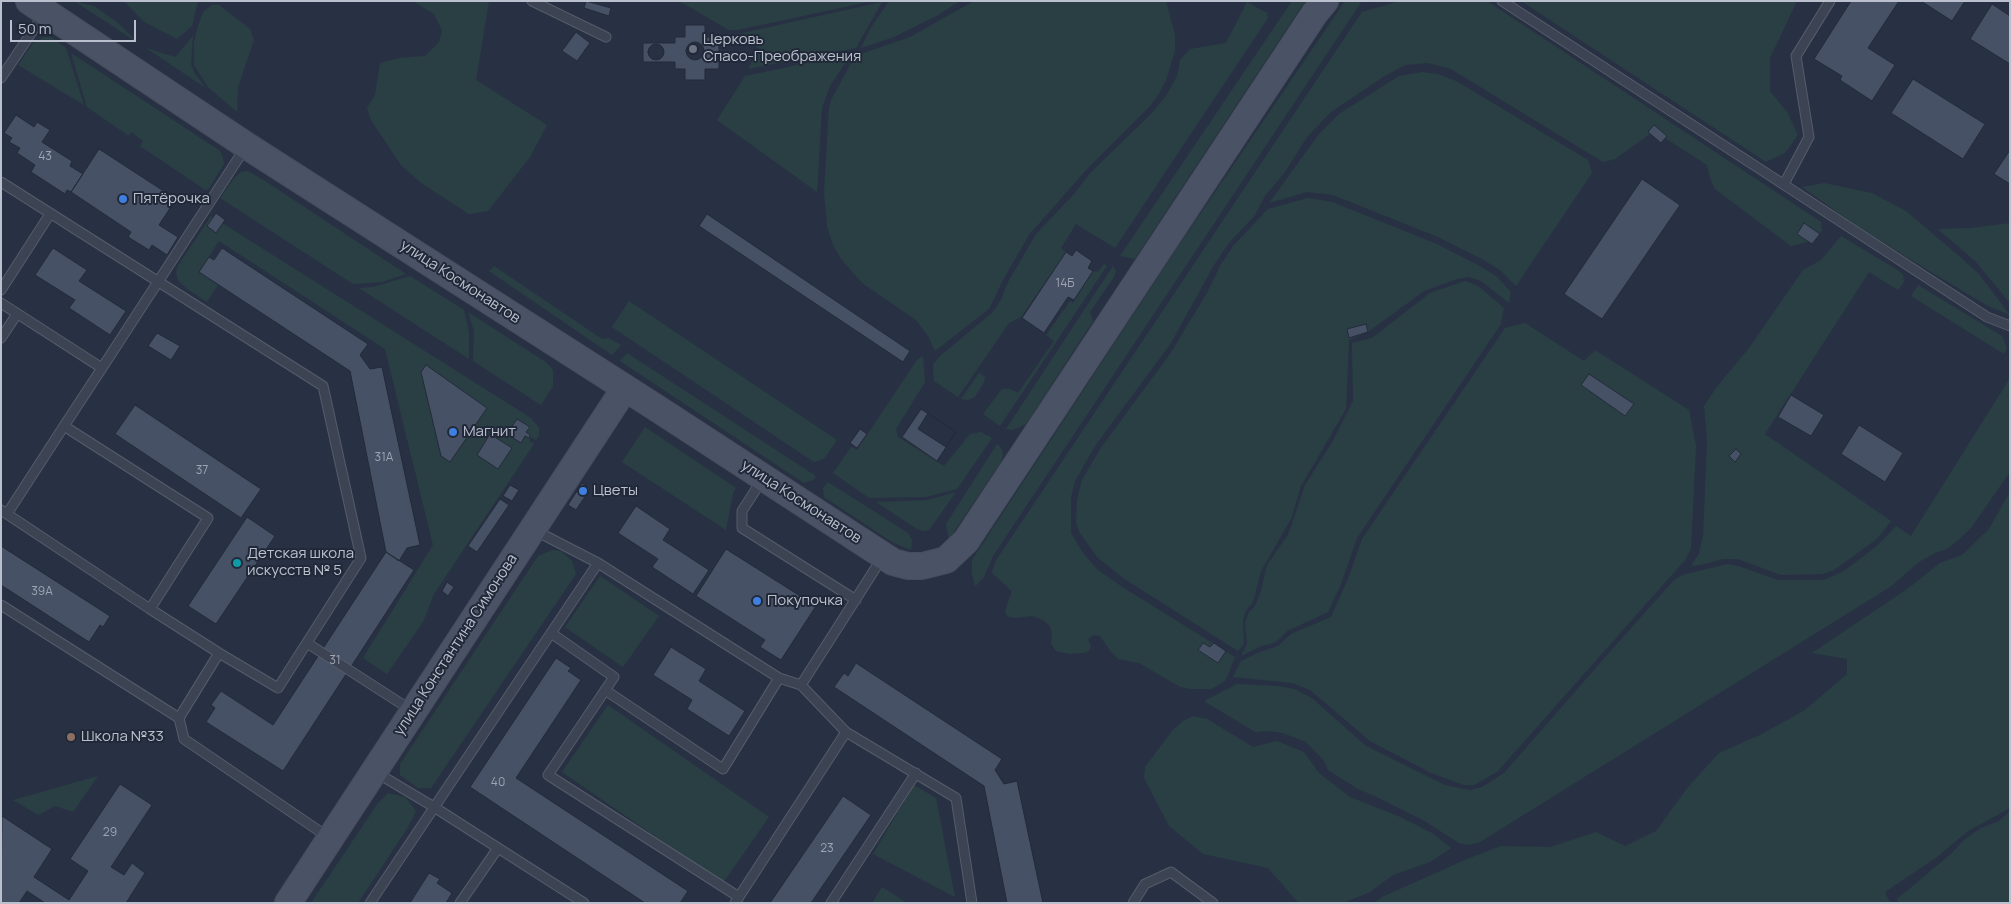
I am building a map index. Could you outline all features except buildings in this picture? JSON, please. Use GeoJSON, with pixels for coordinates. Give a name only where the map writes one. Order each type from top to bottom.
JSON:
{"type":"FeatureCollection","features":[{"type":"Feature","properties":{"kind":"main road"},"geometry":{"type":"LineString","coordinates":[[888,559],[908,566],[935,564],[946,560],[966,541],[1325,1]]}},
{"type":"Feature","properties":{"kind":"main road","name":"улица Космонавтов"},"geometry":{"type":"LineString","coordinates":[[37,7],[247,146],[764,477],[888,559]]}},
{"type":"Feature","properties":{"kind":"main road","name":"улица Константина Симонова"},"geometry":{"type":"LineString","coordinates":[[288,903],[625,388]]}},
{"type":"Feature","properties":{"kind":"lane"},"geometry":{"type":"LineString","coordinates":[[532,1],[606,37]]}},
{"type":"Feature","properties":{"kind":"lane"},"geometry":{"type":"LineString","coordinates":[[1502,1],[1988,317],[2010,326]]}},
{"type":"Feature","properties":{"kind":"lane"},"geometry":{"type":"LineString","coordinates":[[1784,184],[1809,137],[1796,56],[1830,1]]}},
{"type":"Feature","properties":{"kind":"lane"},"geometry":{"type":"LineString","coordinates":[[1,78],[37,7]]}},
{"type":"Feature","properties":{"kind":"lane"},"geometry":{"type":"LineString","coordinates":[[1,182],[50,214],[158,282],[324,386],[362,558],[278,688],[150,609],[4,512],[64,426],[158,282],[247,146]]}},
{"type":"Feature","properties":{"kind":"lane"},"geometry":{"type":"LineString","coordinates":[[1,290],[50,214]]}},
{"type":"Feature","properties":{"kind":"lane"},"geometry":{"type":"LineString","coordinates":[[1,303],[102,368]]}},
{"type":"Feature","properties":{"kind":"lane"},"geometry":{"type":"LineString","coordinates":[[1,338],[17,314]]}},
{"type":"Feature","properties":{"kind":"lane"},"geometry":{"type":"LineString","coordinates":[[64,426],[208,518],[150,609]]}},
{"type":"Feature","properties":{"kind":"lane"},"geometry":{"type":"LineString","coordinates":[[764,477],[742,511],[742,528],[856,600]]}},
{"type":"Feature","properties":{"kind":"lane"},"geometry":{"type":"LineString","coordinates":[[532,529],[598,563],[779,678],[801,685],[846,732],[956,798],[972,903]]}},
{"type":"Feature","properties":{"kind":"lane"},"geometry":{"type":"LineString","coordinates":[[801,685],[856,600],[888,559]]}},
{"type":"Feature","properties":{"kind":"lane"},"geometry":{"type":"LineString","coordinates":[[370,903],[598,563]]}},
{"type":"Feature","properties":{"kind":"lane"},"geometry":{"type":"LineString","coordinates":[[1,605],[179,718]]}},
{"type":"Feature","properties":{"kind":"lane"},"geometry":{"type":"LineString","coordinates":[[551,633],[614,678],[548,775],[737,900],[846,732]]}},
{"type":"Feature","properties":{"kind":"lane"},"geometry":{"type":"LineString","coordinates":[[307,643],[413,711]]}},
{"type":"Feature","properties":{"kind":"lane"},"geometry":{"type":"LineString","coordinates":[[219,653],[179,718],[184,740],[330,838]]}},
{"type":"Feature","properties":{"kind":"lane"},"geometry":{"type":"LineString","coordinates":[[605,690],[723,770],[779,678]]}},
{"type":"Feature","properties":{"kind":"lane"},"geometry":{"type":"LineString","coordinates":[[374,771],[434,807],[577,901]]}},
{"type":"Feature","properties":{"kind":"lane"},"geometry":{"type":"LineString","coordinates":[[831,903],[916,773]]}},
{"type":"Feature","properties":{"kind":"lane"},"geometry":{"type":"LineString","coordinates":[[460,903],[498,848]]}},
{"type":"Feature","properties":{"kind":"lane"},"geometry":{"type":"LineString","coordinates":[[1133,903],[1144,884],[1171,872],[1213,903]]}},
{"type":"Feature","properties":{"kind":"green space"},"geometry":{"type":"Polygon","coordinates":[[[74,1],[94,6],[118,23],[137,42],[74,1]]]}},
{"type":"Feature","properties":{"kind":"green space"},"geometry":{"type":"Polygon","coordinates":[[[124,1],[198,1],[192,26],[177,39],[143,21],[124,1]]]}},
{"type":"Feature","properties":{"kind":"green space"},"geometry":{"type":"Polygon","coordinates":[[[413,1],[489,1],[476,80],[547,125],[530,157],[488,211],[469,214],[421,183],[401,165],[371,120],[367,108],[375,95],[380,63],[400,58],[425,56],[439,42],[442,30],[434,14],[413,1]]]}},
{"type":"Feature","properties":{"kind":"green space"},"geometry":{"type":"Polygon","coordinates":[[[679,1],[873,1],[738,30],[729,30],[679,1]]]}},
{"type":"Feature","properties":{"kind":"green space"},"geometry":{"type":"Polygon","coordinates":[[[889,1],[960,1],[938,15],[894,37],[861,48],[870,29],[889,1]]]}},
{"type":"Feature","properties":{"kind":"green space"},"geometry":{"type":"Polygon","coordinates":[[[974,1],[1166,1],[1175,35],[1175,51],[1166,80],[1159,94],[1151,105],[1086,170],[1029,235],[989,309],[935,351],[928,336],[916,320],[862,283],[841,259],[833,245],[827,226],[824,191],[829,107],[855,56],[910,37],[974,1]]]}},
{"type":"Feature","properties":{"kind":"green space"},"geometry":{"type":"Polygon","coordinates":[[[1292,1],[1305,1],[1135,259],[1120,256],[1292,1]]]}},
{"type":"Feature","properties":{"kind":"green space"},"geometry":{"type":"Polygon","coordinates":[[[1345,1],[1362,1],[993,556],[984,577],[975,587],[972,560],[1177,248],[1345,1]]]}},
{"type":"Feature","properties":{"kind":"green space"},"geometry":{"type":"Polygon","coordinates":[[[1400,1],[1487,1],[1821,222],[1822,231],[1807,242],[1791,246],[1715,189],[1707,165],[1654,131],[1615,159],[1603,162],[1451,69],[1428,63],[1405,65],[1383,77],[1331,112],[1307,137],[1285,172],[1265,196],[1255,215],[1229,243],[1214,265],[1171,343],[1095,446],[1075,481],[1071,497],[1071,533],[1083,553],[1098,570],[1124,588],[1235,657],[1227,677],[1224,682],[1211,689],[1180,687],[1139,663],[1118,659],[1100,636],[1093,635],[1088,639],[1091,646],[1089,651],[1069,654],[1056,651],[1051,644],[1052,633],[1050,626],[1043,620],[1032,616],[1013,618],[1007,616],[1005,611],[1012,591],[992,573],[995,562],[1362,12],[1400,1]]]}},
{"type":"Feature","properties":{"kind":"green space"},"geometry":{"type":"Polygon","coordinates":[[[1521,1],[1797,1],[1770,58],[1770,91],[1787,112],[1798,135],[1785,153],[1766,162],[1521,1]]]}},
{"type":"Feature","properties":{"kind":"green space"},"geometry":{"type":"Polygon","coordinates":[[[882,2],[856,48],[748,69],[759,49],[738,34],[882,2]]]}},
{"type":"Feature","properties":{"kind":"green space"},"geometry":{"type":"Polygon","coordinates":[[[1247,2],[1267,13],[1268,18],[1115,248],[1076,224],[1061,248],[1066,252],[1021,317],[1009,323],[958,397],[934,381],[933,365],[940,356],[992,313],[1001,300],[1008,282],[1036,234],[1074,194],[1090,173],[1150,115],[1166,96],[1177,76],[1180,60],[1190,49],[1226,43],[1247,2]]]}},
{"type":"Feature","properties":{"kind":"green space"},"geometry":{"type":"Polygon","coordinates":[[[212,5],[219,5],[250,29],[254,40],[238,87],[237,112],[208,87],[194,65],[194,41],[199,23],[203,12],[212,5]]]}},
{"type":"Feature","properties":{"kind":"green space"},"geometry":{"type":"Polygon","coordinates":[[[193,36],[191,64],[195,74],[206,88],[146,48],[175,57],[193,36]]]}},
{"type":"Feature","properties":{"kind":"green space"},"geometry":{"type":"Polygon","coordinates":[[[44,37],[51,37],[66,48],[84,105],[18,65],[33,43],[44,37]]]}},
{"type":"Feature","properties":{"kind":"green space"},"geometry":{"type":"Polygon","coordinates":[[[71,53],[219,150],[224,164],[208,190],[140,146],[143,141],[131,132],[129,136],[87,107],[71,53]]]}},
{"type":"Feature","properties":{"kind":"green space"},"geometry":{"type":"Polygon","coordinates":[[[851,54],[830,86],[822,108],[817,192],[717,120],[745,76],[851,54]]]}},
{"type":"Feature","properties":{"kind":"green space"},"geometry":{"type":"Polygon","coordinates":[[[1422,72],[1438,74],[1456,81],[1588,160],[1592,173],[1516,286],[1500,270],[1438,237],[1333,195],[1307,192],[1269,203],[1319,134],[1339,114],[1399,76],[1422,72]]]}},
{"type":"Feature","properties":{"kind":"green space"},"geometry":{"type":"Polygon","coordinates":[[[248,171],[406,274],[382,282],[353,284],[220,198],[235,177],[241,172],[248,171]]]}},
{"type":"Feature","properties":{"kind":"green space"},"geometry":{"type":"Polygon","coordinates":[[[1824,183],[1872,193],[1906,211],[1979,274],[2010,315],[1988,306],[1931,272],[1857,226],[1802,187],[1824,183]]]}},
{"type":"Feature","properties":{"kind":"green space"},"geometry":{"type":"Polygon","coordinates":[[[1308,198],[1332,202],[1437,244],[1496,276],[1511,292],[1509,303],[1481,281],[1469,277],[1457,279],[1424,291],[1368,332],[1349,340],[1346,409],[1301,486],[1291,519],[1261,571],[1253,602],[1243,619],[1244,644],[1238,651],[1123,578],[1097,557],[1080,533],[1076,523],[1077,500],[1082,480],[1100,449],[1170,354],[1207,293],[1221,264],[1234,245],[1268,209],[1308,198]]]}},
{"type":"Feature","properties":{"kind":"green space"},"geometry":{"type":"Polygon","coordinates":[[[211,216],[531,418],[539,428],[539,435],[536,440],[531,437],[529,440],[534,444],[434,594],[423,622],[387,674],[363,658],[433,545],[385,349],[219,241],[199,272],[218,285],[207,302],[186,288],[178,280],[176,272],[178,266],[211,216]]]}},
{"type":"Feature","properties":{"kind":"green space"},"geometry":{"type":"Polygon","coordinates":[[[2010,223],[2010,303],[1975,261],[1938,229],[1971,228],[2010,223]]]}},
{"type":"Feature","properties":{"kind":"green space"},"geometry":{"type":"Polygon","coordinates":[[[1841,236],[1899,271],[1903,275],[1904,282],[1898,290],[1869,272],[1765,434],[1891,521],[1877,539],[1834,570],[1823,574],[1781,575],[1738,559],[1723,559],[1691,566],[1699,553],[1703,536],[1707,441],[1704,406],[1716,388],[1749,348],[1803,270],[1821,260],[1841,236]]]}},
{"type":"Feature","properties":{"kind":"green space"},"geometry":{"type":"Polygon","coordinates":[[[1104,264],[1107,266],[1000,426],[983,414],[1002,389],[1010,389],[1018,393],[1054,341],[1046,335],[1070,301],[1073,303],[1093,271],[1098,272],[1104,264]]]}},
{"type":"Feature","properties":{"kind":"green space"},"geometry":{"type":"Polygon","coordinates":[[[494,266],[602,339],[608,338],[621,345],[612,355],[489,271],[494,266]]]}},
{"type":"Feature","properties":{"kind":"green space"},"geometry":{"type":"Polygon","coordinates":[[[1113,266],[1116,271],[1114,277],[1090,312],[1093,321],[1026,424],[1013,430],[1006,429],[1113,266]]]}},
{"type":"Feature","properties":{"kind":"green space"},"geometry":{"type":"Polygon","coordinates":[[[410,276],[464,310],[469,332],[469,359],[359,288],[373,287],[410,276]]]}},
{"type":"Feature","properties":{"kind":"green space"},"geometry":{"type":"Polygon","coordinates":[[[1465,281],[1478,286],[1504,308],[1501,324],[1357,538],[1341,584],[1328,612],[1287,631],[1276,642],[1259,647],[1241,656],[1247,644],[1245,623],[1261,591],[1267,565],[1288,535],[1305,485],[1333,441],[1353,401],[1352,343],[1372,338],[1430,293],[1465,281]]]}},
{"type":"Feature","properties":{"kind":"green space"},"geometry":{"type":"Polygon","coordinates":[[[1918,285],[2002,336],[2007,348],[2004,354],[1911,296],[1918,285]]]}},
{"type":"Feature","properties":{"kind":"green space"},"geometry":{"type":"Polygon","coordinates":[[[629,301],[837,440],[824,459],[814,462],[612,327],[629,301]]]}},
{"type":"Feature","properties":{"kind":"green space"},"geometry":{"type":"Polygon","coordinates":[[[468,312],[547,363],[553,370],[553,386],[541,405],[473,361],[474,331],[468,312]]]}},
{"type":"Feature","properties":{"kind":"green space"},"geometry":{"type":"Polygon","coordinates":[[[1525,323],[1584,361],[1595,350],[1689,410],[1696,446],[1691,548],[1686,559],[1497,772],[1474,785],[1464,785],[1431,773],[1370,741],[1310,690],[1292,683],[1233,677],[1241,661],[1278,646],[1291,634],[1331,617],[1348,579],[1362,539],[1505,328],[1525,323]]]}},
{"type":"Feature","properties":{"kind":"green space"},"geometry":{"type":"Polygon","coordinates":[[[627,353],[816,476],[813,480],[804,483],[620,361],[627,353]]]}},
{"type":"Feature","properties":{"kind":"green space"},"geometry":{"type":"Polygon","coordinates":[[[923,356],[925,382],[896,429],[898,437],[944,466],[970,434],[981,432],[992,438],[957,489],[926,497],[869,498],[833,473],[851,447],[857,450],[917,360],[923,356]]]}},
{"type":"Feature","properties":{"kind":"green space"},"geometry":{"type":"Polygon","coordinates":[[[979,373],[985,377],[975,397],[968,400],[961,399],[979,373]]]}},
{"type":"Feature","properties":{"kind":"green space"},"geometry":{"type":"Polygon","coordinates":[[[2010,378],[2010,472],[1971,528],[1957,541],[1947,549],[1919,562],[1890,587],[1480,842],[1469,845],[1459,843],[1423,820],[1358,789],[1328,770],[1324,761],[1306,742],[1283,733],[1255,732],[1204,701],[1237,684],[1278,686],[1294,689],[1313,699],[1366,746],[1445,785],[1470,790],[1482,787],[1504,773],[1674,580],[1682,575],[1727,564],[1778,580],[1824,580],[1844,571],[1877,546],[1896,526],[1911,536],[2010,378]]]}},
{"type":"Feature","properties":{"kind":"green space"},"geometry":{"type":"Polygon","coordinates":[[[645,427],[736,488],[733,493],[726,530],[622,462],[645,427]]]}},
{"type":"Feature","properties":{"kind":"green space"},"geometry":{"type":"Polygon","coordinates":[[[997,444],[1001,448],[1003,455],[1001,462],[949,539],[946,524],[997,444]]]}},
{"type":"Feature","properties":{"kind":"green space"},"geometry":{"type":"Polygon","coordinates":[[[828,482],[908,533],[912,540],[911,550],[892,542],[824,497],[823,488],[828,482]]]}},
{"type":"Feature","properties":{"kind":"green space"},"geometry":{"type":"Polygon","coordinates":[[[956,492],[929,530],[924,531],[917,529],[876,502],[927,500],[956,492]]]}},
{"type":"Feature","properties":{"kind":"green space"},"geometry":{"type":"Polygon","coordinates":[[[2010,492],[2010,808],[1968,831],[1937,857],[1885,892],[1890,903],[1374,903],[1382,897],[1501,846],[1550,847],[1596,832],[1625,846],[1656,831],[1688,787],[1719,753],[1762,734],[1805,710],[1847,674],[1847,659],[1812,653],[1910,587],[1940,563],[1962,555],[1989,529],[2010,492]]]}},
{"type":"Feature","properties":{"kind":"green space"},"geometry":{"type":"Polygon","coordinates":[[[552,550],[561,551],[572,561],[576,574],[431,788],[418,788],[400,775],[400,764],[538,556],[552,550]]]}},
{"type":"Feature","properties":{"kind":"green space"},"geometry":{"type":"Polygon","coordinates":[[[600,576],[659,616],[623,667],[565,627],[600,576]]]}},
{"type":"Feature","properties":{"kind":"green space"},"geometry":{"type":"Polygon","coordinates":[[[608,705],[769,817],[723,883],[562,772],[608,705]]]}},
{"type":"Feature","properties":{"kind":"green space"},"geometry":{"type":"Polygon","coordinates":[[[1193,716],[1207,719],[1253,747],[1277,741],[1304,752],[1319,773],[1350,797],[1400,817],[1432,833],[1451,848],[1430,862],[1393,875],[1370,892],[1343,903],[1300,903],[1268,868],[1203,854],[1169,826],[1144,778],[1145,767],[1172,731],[1183,721],[1193,716]]]}},
{"type":"Feature","properties":{"kind":"green space"},"geometry":{"type":"Polygon","coordinates":[[[98,776],[73,812],[55,806],[38,815],[13,800],[98,776]]]}},
{"type":"Feature","properties":{"kind":"green space"},"geometry":{"type":"Polygon","coordinates":[[[914,785],[936,798],[955,897],[873,854],[914,785]]]}},
{"type":"Feature","properties":{"kind":"green space"},"geometry":{"type":"Polygon","coordinates":[[[388,793],[405,797],[416,811],[408,827],[358,903],[311,903],[378,803],[388,793]]]}},
{"type":"Feature","properties":{"kind":"green space"},"geometry":{"type":"Polygon","coordinates":[[[2010,811],[2010,903],[1899,903],[1897,899],[1951,854],[1964,840],[1981,828],[1999,821],[2010,811]]]}},
{"type":"Feature","properties":{"kind":"green space"},"geometry":{"type":"Polygon","coordinates":[[[882,887],[907,903],[872,903],[882,887]]]}},
{"type":"Feature","properties":{"kind":"place","name":"Церковь Спасо-Преображения"},"geometry":{"type":"Point","coordinates":[693,49]}},
{"type":"Feature","properties":{"kind":"place","name":"Пятёрочка"},"geometry":{"type":"Point","coordinates":[123,199]}},
{"type":"Feature","properties":{"kind":"place","name":"Магнит"},"geometry":{"type":"Point","coordinates":[453,432]}},
{"type":"Feature","properties":{"kind":"place","name":"Цветы"},"geometry":{"type":"Point","coordinates":[583,491]}},
{"type":"Feature","properties":{"kind":"place","name":"Детская школа искусств № 5"},"geometry":{"type":"Point","coordinates":[237,563]}},
{"type":"Feature","properties":{"kind":"place","name":"Покупочка"},"geometry":{"type":"Point","coordinates":[757,601]}},
{"type":"Feature","properties":{"kind":"place","name":"Школа №33"},"geometry":{"type":"Point","coordinates":[71,737]}}]}
